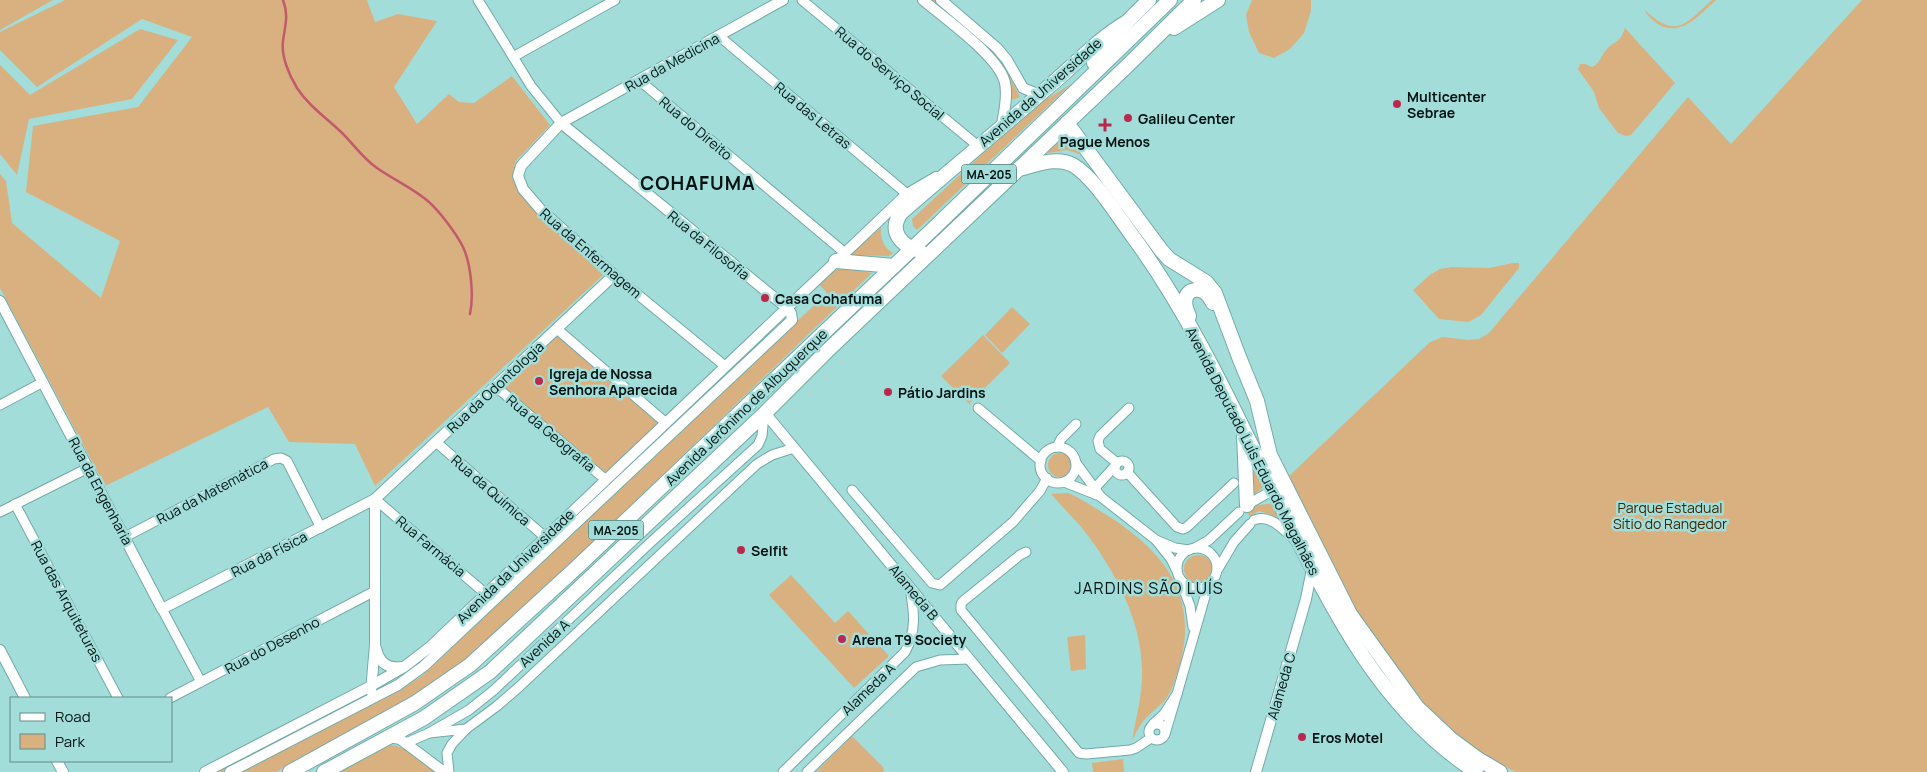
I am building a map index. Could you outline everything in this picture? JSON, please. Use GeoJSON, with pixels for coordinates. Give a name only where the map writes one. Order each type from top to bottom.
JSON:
{"type":"FeatureCollection","features":[{"type":"Feature","properties":{"kind":"main road"},"geometry":{"type":"LineString","coordinates":[[1067,100],[1127,22],[1149,0]]}},
{"type":"Feature","properties":{"kind":"main road","name":"Avenida Jerônimo de Albuquerque"},"geometry":{"type":"LineString","coordinates":[[290,772],[415,703],[470,665],[574,570],[912,249],[1170,0]]}},
{"type":"Feature","properties":{"kind":"main road","name":"Avenida Jerônimo de Albuquerque"},"geometry":{"type":"LineString","coordinates":[[324,772],[433,712],[490,672],[765,413],[826,352],[1194,0]]}},
{"type":"Feature","properties":{"kind":"main road","name":"MA-205"},"geometry":{"type":"LineString","coordinates":[[1152,42],[1218,0]]}},
{"type":"Feature","properties":{"kind":"main road","name":"Avenida da Universidade"},"geometry":{"type":"LineString","coordinates":[[912,249],[902,242],[898,236],[896,224],[898,217],[1100,40],[1127,22]]}},
{"type":"Feature","properties":{"kind":"main road","name":"Avenida Deputado Luís Eduardo Magalhães"},"geometry":{"type":"LineString","coordinates":[[1067,123],[1165,255],[1202,279],[1212,289],[1257,401],[1270,455],[1350,614],[1417,707],[1451,739],[1478,759],[1500,772]]}},
{"type":"Feature","properties":{"kind":"main road","name":"Avenida Deputado Luís Eduardo Magalhães"},"geometry":{"type":"LineString","coordinates":[[1018,169],[1052,161],[1062,161],[1075,166],[1087,177],[1153,264],[1193,331],[1312,569],[1351,638],[1408,716],[1441,747],[1476,772]]}},
{"type":"Feature","properties":{"kind":"main road"},"geometry":{"type":"LineString","coordinates":[[912,249],[930,254]]}},
{"type":"Feature","properties":{"kind":"main road"},"geometry":{"type":"LineString","coordinates":[[840,257],[894,266]]}},
{"type":"Feature","properties":{"kind":"main road"},"geometry":{"type":"LineString","coordinates":[[1210,362],[1186,309],[1186,296],[1193,290],[1203,291],[1210,298],[1233,353],[1257,401]]}},
{"type":"Feature","properties":{"kind":"main road"},"geometry":{"type":"LineString","coordinates":[[1243,508],[1244,430]]}},
{"type":"Feature","properties":{"kind":"street","name":"Rua da Filosofia"},"geometry":{"type":"LineString","coordinates":[[478,0],[531,86],[561,124],[787,308]]}},
{"type":"Feature","properties":{"kind":"street"},"geometry":{"type":"LineString","coordinates":[[513,57],[614,0]]}},
{"type":"Feature","properties":{"kind":"street","name":"Rua da Medicina"},"geometry":{"type":"LineString","coordinates":[[561,124],[783,0]]}},
{"type":"Feature","properties":{"kind":"street","name":"Rua do Serviço Social"},"geometry":{"type":"LineString","coordinates":[[802,0],[978,146]]}},
{"type":"Feature","properties":{"kind":"street"},"geometry":{"type":"LineString","coordinates":[[923,0],[992,60],[1001,72],[1006,88],[1002,125]]}},
{"type":"Feature","properties":{"kind":"street"},"geometry":{"type":"LineString","coordinates":[[941,0],[997,48],[1007,60],[1018,82],[1026,90],[1040,94]]}},
{"type":"Feature","properties":{"kind":"street","name":"Rua das Letras"},"geometry":{"type":"LineString","coordinates":[[719,36],[907,194]]}},
{"type":"Feature","properties":{"kind":"street","name":"Rua do Direito"},"geometry":{"type":"LineString","coordinates":[[639,80],[840,257]]}},
{"type":"Feature","properties":{"kind":"street"},"geometry":{"type":"LineString","coordinates":[[1006,88],[1018,82]]}},
{"type":"Feature","properties":{"kind":"street","name":"Rua da Enfermagem"},"geometry":{"type":"LineString","coordinates":[[561,124],[521,166],[518,176],[522,190],[541,210],[614,275],[725,366]]}},
{"type":"Feature","properties":{"kind":"street","name":"Avenida da Universidade"},"geometry":{"type":"LineString","coordinates":[[205,772],[404,667],[443,635],[907,194],[956,165]]}},
{"type":"Feature","properties":{"kind":"street","name":"Rua da Odontologia"},"geometry":{"type":"LineString","coordinates":[[375,499],[614,275]]}},
{"type":"Feature","properties":{"kind":"street","name":"Rua da Engenharia"},"geometry":{"type":"LineString","coordinates":[[0,301],[201,682]]}},
{"type":"Feature","properties":{"kind":"street","name":"Avenida da Universidade"},"geometry":{"type":"LineString","coordinates":[[230,772],[408,678],[454,640],[789,324],[792,316],[787,308]]}},
{"type":"Feature","properties":{"kind":"street"},"geometry":{"type":"LineString","coordinates":[[557,329],[666,423]]}},
{"type":"Feature","properties":{"kind":"street"},"geometry":{"type":"LineString","coordinates":[[0,405],[43,382]]}},
{"type":"Feature","properties":{"kind":"street","name":"Rua da Geografia"},"geometry":{"type":"LineString","coordinates":[[496,386],[606,480]]}},
{"type":"Feature","properties":{"kind":"street"},"geometry":{"type":"LineString","coordinates":[[978,408],[1041,461]]}},
{"type":"Feature","properties":{"kind":"street"},"geometry":{"type":"LineString","coordinates":[[1116,464],[1100,449],[1098,440],[1129,408]]}},
{"type":"Feature","properties":{"kind":"street","name":"Alameda B"},"geometry":{"type":"LineString","coordinates":[[765,413],[1063,772]]}},
{"type":"Feature","properties":{"kind":"street","name":"Avenida A"},"geometry":{"type":"LineString","coordinates":[[406,743],[469,710],[494,690],[651,542],[758,445],[762,436],[765,413]]}},
{"type":"Feature","properties":{"kind":"street","name":"Rua da Química"},"geometry":{"type":"LineString","coordinates":[[436,442],[545,537]]}},
{"type":"Feature","properties":{"kind":"street"},"geometry":{"type":"LineString","coordinates":[[642,445],[651,454]]}},
{"type":"Feature","properties":{"kind":"street","name":"Avenida A"},"geometry":{"type":"LineString","coordinates":[[449,772],[447,753],[452,744],[466,729],[498,706],[519,687],[757,464],[772,455],[794,448]]}},
{"type":"Feature","properties":{"kind":"street"},"geometry":{"type":"LineString","coordinates":[[1062,448],[1075,457],[1074,474],[1064,482],[1058,483],[1047,478],[1042,470],[1041,461],[1045,453],[1062,448]]}},
{"type":"Feature","properties":{"kind":"street","name":"Rua da Matemática"},"geometry":{"type":"LineString","coordinates":[[125,537],[274,459],[281,458],[287,462],[321,528]]}},
{"type":"Feature","properties":{"kind":"street"},"geometry":{"type":"LineString","coordinates":[[629,458],[637,467]]}},
{"type":"Feature","properties":{"kind":"street"},"geometry":{"type":"LineString","coordinates":[[1076,463],[1101,497],[1156,540],[1171,559],[1188,598],[1193,618],[1193,637]]}},
{"type":"Feature","properties":{"kind":"street"},"geometry":{"type":"LineString","coordinates":[[1116,464],[1115,469],[1117,473],[1121,475],[1127,472],[1176,527],[1183,529],[1234,483]]}},
{"type":"Feature","properties":{"kind":"street"},"geometry":{"type":"LineString","coordinates":[[1094,489],[1116,464]]}},
{"type":"Feature","properties":{"kind":"street"},"geometry":{"type":"LineString","coordinates":[[0,512],[88,468]]}},
{"type":"Feature","properties":{"kind":"street"},"geometry":{"type":"LineString","coordinates":[[852,490],[932,583],[940,584],[1013,522],[1040,491],[1047,478]]}},
{"type":"Feature","properties":{"kind":"street"},"geometry":{"type":"LineString","coordinates":[[1064,482],[1101,497]]}},
{"type":"Feature","properties":{"kind":"street"},"geometry":{"type":"LineString","coordinates":[[1208,586],[1196,589],[1184,584],[1178,575],[1179,559],[1208,540],[1243,508],[1273,490]]}},
{"type":"Feature","properties":{"kind":"street"},"geometry":{"type":"LineString","coordinates":[[373,697],[370,686],[375,645],[375,499]]}},
{"type":"Feature","properties":{"kind":"street","name":"Rua da Física"},"geometry":{"type":"LineString","coordinates":[[162,609],[375,499]]}},
{"type":"Feature","properties":{"kind":"street","name":"Rua Farmácia"},"geometry":{"type":"LineString","coordinates":[[375,499],[486,594]]}},
{"type":"Feature","properties":{"kind":"street","name":"Rua das Arquiteturas"},"geometry":{"type":"LineString","coordinates":[[15,504],[117,697]]}},
{"type":"Feature","properties":{"kind":"street"},"geometry":{"type":"LineString","coordinates":[[1026,552],[962,602],[960,605],[961,610],[1079,753],[1086,754],[1130,750],[1151,738],[1159,740],[1165,734],[1208,586],[1213,581],[1234,542],[1252,522],[1262,518],[1270,520],[1300,544]]}},
{"type":"Feature","properties":{"kind":"street"},"geometry":{"type":"LineString","coordinates":[[1156,540],[1175,548],[1208,551],[1216,562],[1218,569]]}},
{"type":"Feature","properties":{"kind":"street"},"geometry":{"type":"LineString","coordinates":[[651,542],[662,552]]}},
{"type":"Feature","properties":{"kind":"street","name":"Alameda C"},"geometry":{"type":"LineString","coordinates":[[1256,772],[1306,599],[1312,569]]}},
{"type":"Feature","properties":{"kind":"street","name":"Alameda A"},"geometry":{"type":"LineString","coordinates":[[783,772],[905,652],[910,644],[914,620],[910,588]]}},
{"type":"Feature","properties":{"kind":"street"},"geometry":{"type":"LineString","coordinates":[[1306,599],[1312,590],[1324,592]]}},
{"type":"Feature","properties":{"kind":"street","name":"Rua do Desenho"},"geometry":{"type":"LineString","coordinates":[[172,697],[375,591]]}},
{"type":"Feature","properties":{"kind":"street"},"geometry":{"type":"LineString","coordinates":[[375,645],[378,656],[386,665],[394,668],[404,667],[408,672],[408,678]]}},
{"type":"Feature","properties":{"kind":"street"},"geometry":{"type":"LineString","coordinates":[[0,650],[24,697]]}},
{"type":"Feature","properties":{"kind":"street","name":"Alameda A"},"geometry":{"type":"LineString","coordinates":[[807,772],[916,667],[940,660],[970,659]]}},
{"type":"Feature","properties":{"kind":"street"},"geometry":{"type":"LineString","coordinates":[[1151,738],[1148,730],[1164,714],[1177,694]]}},
{"type":"Feature","properties":{"kind":"street"},"geometry":{"type":"LineString","coordinates":[[1153,724],[1158,723],[1163,726],[1165,734]]}},
{"type":"Feature","properties":{"kind":"street","name":"Avenida A"},"geometry":{"type":"LineString","coordinates":[[429,732],[466,729]]}},
{"type":"Feature","properties":{"kind":"street"},"geometry":{"type":"LineString","coordinates":[[389,737],[396,737],[406,743],[444,772]]}},
{"type":"Feature","properties":{"kind":"green space"},"geometry":{"type":"Polygon","coordinates":[[[0,0],[53,0],[0,30],[0,0]]]}},
{"type":"Feature","properties":{"kind":"green space"},"geometry":{"type":"Polygon","coordinates":[[[65,0],[367,0],[375,22],[398,14],[437,21],[394,87],[417,124],[449,94],[459,102],[474,103],[512,76],[550,125],[515,162],[514,172],[517,190],[603,275],[375,486],[355,444],[289,442],[268,407],[105,486],[0,288],[0,174],[6,181],[12,223],[101,298],[120,241],[26,192],[33,126],[138,107],[192,37],[142,19],[37,87],[0,50],[0,32],[65,0]]]}},
{"type":"Feature","properties":{"kind":"green space"},"geometry":{"type":"Polygon","coordinates":[[[929,0],[935,0],[984,41],[1003,63],[1020,97],[1009,101],[1007,80],[929,0]]]}},
{"type":"Feature","properties":{"kind":"green space"},"geometry":{"type":"Polygon","coordinates":[[[1252,0],[1311,0],[1311,11],[1304,33],[1290,49],[1274,58],[1259,53],[1249,32],[1246,15],[1252,0]]]}},
{"type":"Feature","properties":{"kind":"green space"},"geometry":{"type":"Polygon","coordinates":[[[1712,0],[1716,0],[1693,21],[1679,27],[1661,26],[1645,12],[1666,25],[1681,25],[1712,0]]]}},
{"type":"Feature","properties":{"kind":"green space","name":"Parque Estadual Sítio do Rangedor"},"geometry":{"type":"Polygon","coordinates":[[[1862,0],[1927,0],[1927,772],[1516,772],[1476,752],[1422,705],[1345,597],[1288,477],[1430,342],[1443,337],[1468,340],[1479,339],[1489,333],[1688,97],[1731,144],[1862,0]]]}},
{"type":"Feature","properties":{"kind":"green space"},"geometry":{"type":"Polygon","coordinates":[[[1625,28],[1675,83],[1631,135],[1626,136],[1618,133],[1599,108],[1594,92],[1578,69],[1580,64],[1592,67],[1597,63],[1607,49],[1619,39],[1625,28]]]}},
{"type":"Feature","properties":{"kind":"green space"},"geometry":{"type":"Polygon","coordinates":[[[140,29],[178,40],[132,99],[29,119],[17,175],[0,154],[0,65],[30,95],[140,29]]]}},
{"type":"Feature","properties":{"kind":"green space"},"geometry":{"type":"Polygon","coordinates":[[[1071,84],[917,230],[913,226],[912,219],[1033,107],[1071,84]]]}},
{"type":"Feature","properties":{"kind":"green space"},"geometry":{"type":"Polygon","coordinates":[[[1066,132],[1081,152],[1079,154],[1067,150],[1048,153],[1047,151],[1066,132]]]}},
{"type":"Feature","properties":{"kind":"green space"},"geometry":{"type":"Polygon","coordinates":[[[881,224],[882,241],[886,248],[893,253],[889,256],[849,255],[881,224]]]}},
{"type":"Feature","properties":{"kind":"green space"},"geometry":{"type":"Polygon","coordinates":[[[1519,263],[1519,268],[1481,315],[1468,322],[1439,319],[1413,290],[1431,274],[1440,269],[1452,267],[1489,268],[1519,263]]]}},
{"type":"Feature","properties":{"kind":"green space"},"geometry":{"type":"Polygon","coordinates":[[[837,266],[872,273],[589,546],[465,661],[426,690],[276,772],[241,772],[404,687],[423,675],[827,293],[818,283],[837,266]]]}},
{"type":"Feature","properties":{"kind":"green space"},"geometry":{"type":"Polygon","coordinates":[[[1012,307],[1030,324],[1002,353],[985,335],[1012,307]]]}},
{"type":"Feature","properties":{"kind":"green space"},"geometry":{"type":"Polygon","coordinates":[[[555,328],[662,424],[601,482],[495,385],[555,328]]]}},
{"type":"Feature","properties":{"kind":"green space"},"geometry":{"type":"Polygon","coordinates":[[[983,335],[1010,363],[969,404],[941,376],[983,335]]]}},
{"type":"Feature","properties":{"kind":"green space"},"geometry":{"type":"Polygon","coordinates":[[[1246,448],[1264,486],[1253,496],[1246,448]]]}},
{"type":"Feature","properties":{"kind":"green space"},"geometry":{"type":"Polygon","coordinates":[[[1060,453],[1069,456],[1072,465],[1069,474],[1060,477],[1051,474],[1048,465],[1051,456],[1060,453]]]}},
{"type":"Feature","properties":{"kind":"green space"},"geometry":{"type":"Polygon","coordinates":[[[1068,493],[1105,514],[1150,548],[1166,567],[1177,588],[1184,610],[1185,634],[1181,661],[1171,690],[1163,702],[1144,720],[1132,741],[1142,678],[1141,651],[1137,633],[1126,599],[1109,567],[1085,531],[1051,494],[1068,493]]]}},
{"type":"Feature","properties":{"kind":"green space"},"geometry":{"type":"Polygon","coordinates":[[[1273,503],[1286,527],[1270,514],[1258,511],[1251,517],[1245,511],[1251,506],[1273,503]]]}},
{"type":"Feature","properties":{"kind":"green space"},"geometry":{"type":"Polygon","coordinates":[[[1198,555],[1208,559],[1212,569],[1208,579],[1198,583],[1188,579],[1184,569],[1188,559],[1198,555]]]}},
{"type":"Feature","properties":{"kind":"green space","name":"Arena T9 Society"},"geometry":{"type":"Polygon","coordinates":[[[791,575],[835,623],[848,611],[889,656],[854,688],[769,595],[791,575]]]}},
{"type":"Feature","properties":{"kind":"green space"},"geometry":{"type":"Polygon","coordinates":[[[1085,635],[1086,669],[1071,671],[1067,637],[1085,635]]]}},
{"type":"Feature","properties":{"kind":"green space"},"geometry":{"type":"Polygon","coordinates":[[[364,693],[365,698],[223,772],[215,772],[364,693]]]}},
{"type":"Feature","properties":{"kind":"green space"},"geometry":{"type":"Polygon","coordinates":[[[852,736],[883,767],[884,772],[816,772],[852,736]]]}},
{"type":"Feature","properties":{"kind":"green space"},"geometry":{"type":"Polygon","coordinates":[[[388,744],[408,751],[436,772],[335,772],[388,744]]]}},
{"type":"Feature","properties":{"kind":"green space"},"geometry":{"type":"Polygon","coordinates":[[[1123,759],[1124,772],[1093,772],[1092,763],[1123,759]]]}},
{"type":"Feature","properties":{"kind":"waterway"},"geometry":{"type":"LineString","coordinates":[[283,0],[286,16],[283,53],[297,88],[311,105],[345,136],[367,160],[423,197],[448,223],[463,247],[468,262],[472,289],[470,314]]}},
{"type":"Feature","properties":{"kind":"place","name":"Multicenter Sebrae"},"geometry":{"type":"Point","coordinates":[1397,104]}},
{"type":"Feature","properties":{"kind":"place","name":"Galileu Center"},"geometry":{"type":"Point","coordinates":[1128,118]}},
{"type":"Feature","properties":{"kind":"place","name":"Pague Menos"},"geometry":{"type":"Point","coordinates":[1105,125]}},
{"type":"Feature","properties":{"kind":"place","name":"Casa Cohafuma"},"geometry":{"type":"Point","coordinates":[765,298]}},
{"type":"Feature","properties":{"kind":"place","name":"Igreja de Nossa Senhora Aparecida"},"geometry":{"type":"Point","coordinates":[539,381]}},
{"type":"Feature","properties":{"kind":"place","name":"Pátio Jardins"},"geometry":{"type":"Point","coordinates":[888,392]}},
{"type":"Feature","properties":{"kind":"place","name":"Selfit"},"geometry":{"type":"Point","coordinates":[741,550]}},
{"type":"Feature","properties":{"kind":"place","name":"Arena T9 Society"},"geometry":{"type":"Point","coordinates":[842,639]}},
{"type":"Feature","properties":{"kind":"place","name":"Eros Motel"},"geometry":{"type":"Point","coordinates":[1302,737]}},
{"type":"Feature","properties":{"kind":"district","name":"COHAFUMA"},"geometry":{"type":"Point","coordinates":[698,183]}},
{"type":"Feature","properties":{"kind":"district","name":"JARDINS SÃO LUÍS"},"geometry":{"type":"Point","coordinates":[1149,588]}}]}
